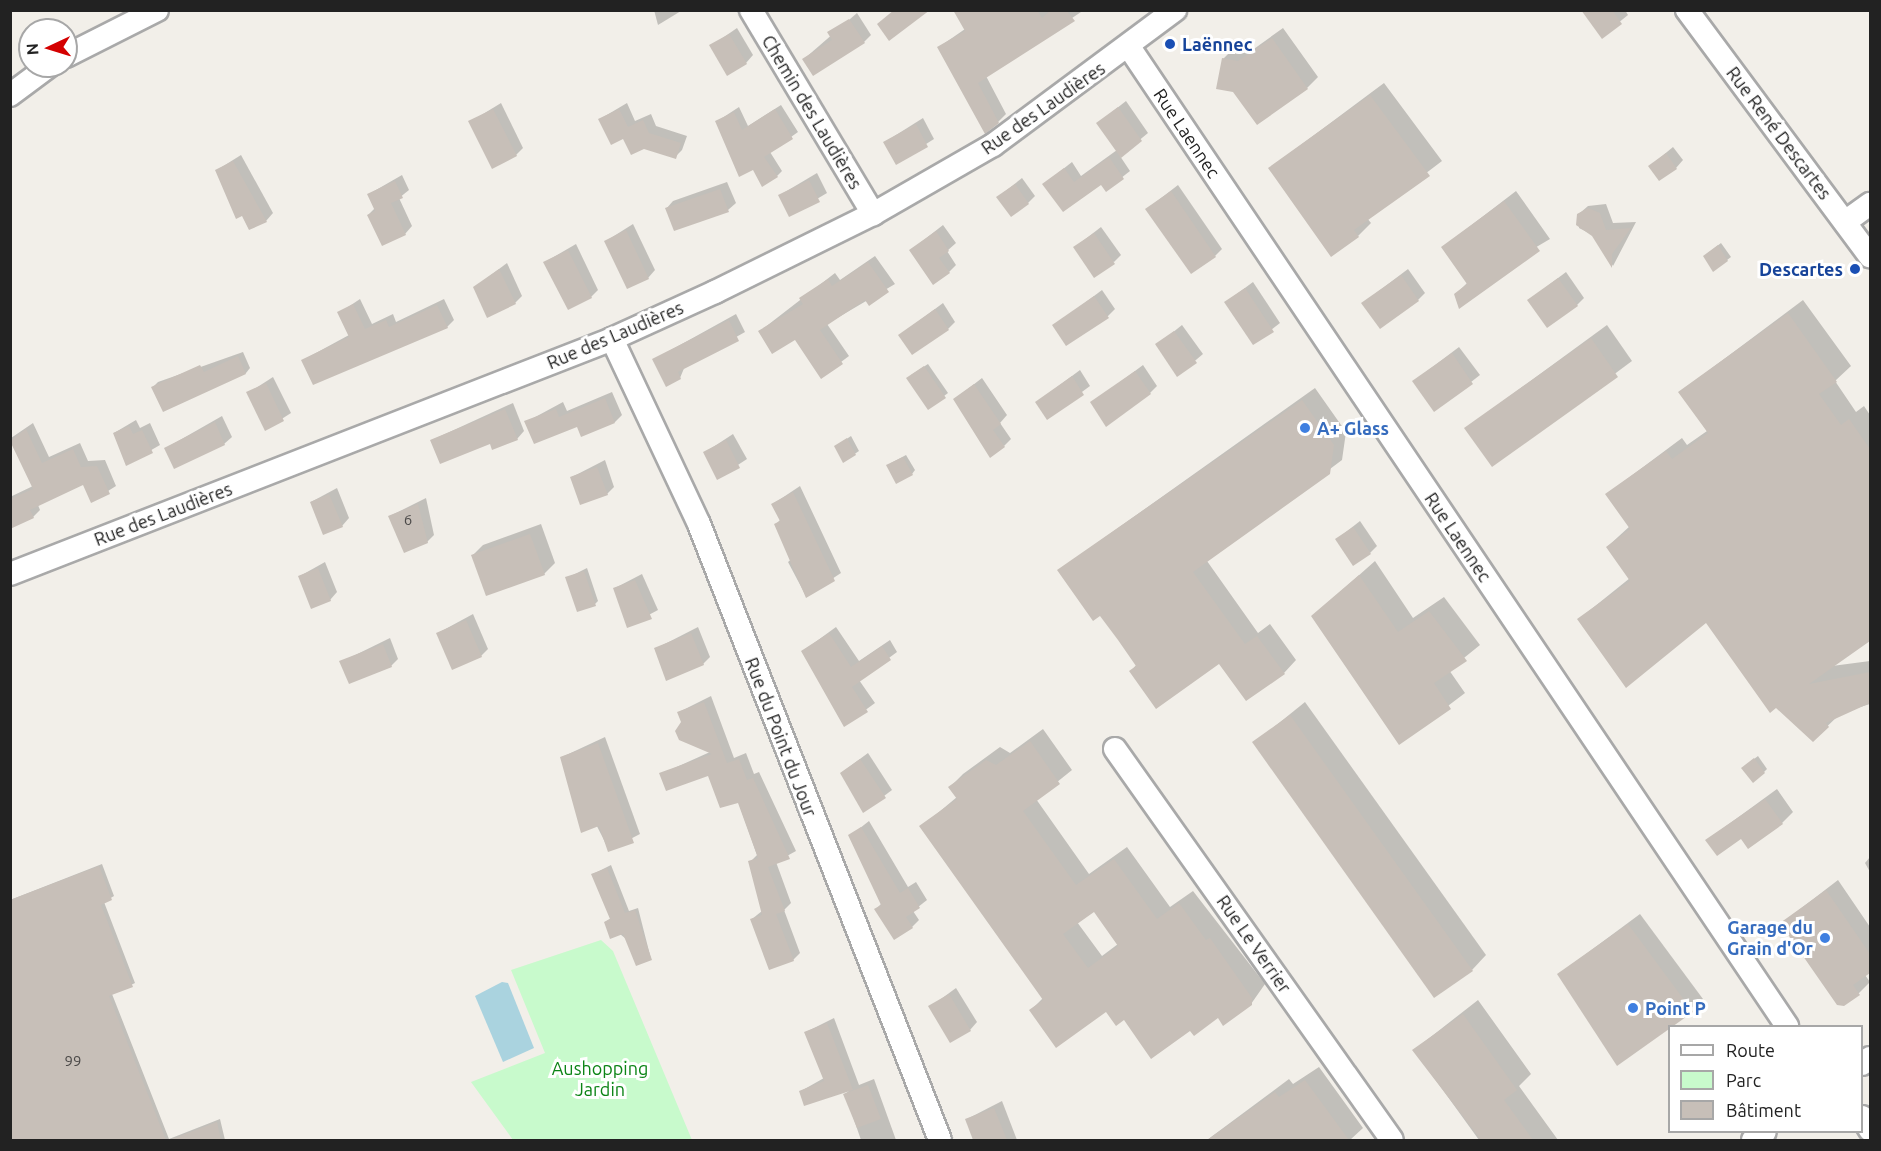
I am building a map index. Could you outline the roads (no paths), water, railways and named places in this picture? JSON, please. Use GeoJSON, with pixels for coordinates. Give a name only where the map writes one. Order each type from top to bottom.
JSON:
{"type":"FeatureCollection","features":[{"type":"Feature","properties":{"kind":"street"},"geometry":{"type":"LineString","coordinates":[[78,50],[157,10]]}},
{"type":"Feature","properties":{"kind":"street","name":"Chemin des Laudières"},"geometry":{"type":"LineString","coordinates":[[751,10],[873,214]]}},
{"type":"Feature","properties":{"kind":"street","name":"Rue des Laudières"},"geometry":{"type":"LineString","coordinates":[[10,574],[612,339],[873,214],[993,145],[1129,47],[1175,10]]}},
{"type":"Feature","properties":{"kind":"street","name":"Rue René Descartes"},"geometry":{"type":"LineString","coordinates":[[1688,10],[1870,256]]}},
{"type":"Feature","properties":{"kind":"street","name":"Rue Laennec"},"geometry":{"type":"LineString","coordinates":[[1129,47],[1786,1025]]}},
{"type":"Feature","properties":{"kind":"street"},"geometry":{"type":"LineString","coordinates":[[10,95],[33,78]]}},
{"type":"Feature","properties":{"kind":"street"},"geometry":{"type":"LineString","coordinates":[[1845,222],[1870,204]]}},
{"type":"Feature","properties":{"kind":"street","name":"Rue du Point du Jour"},"geometry":{"type":"LineString","coordinates":[[612,339],[699,524],[940,1140]]}},
{"type":"Feature","properties":{"kind":"street","name":"Rue Le Verrier"},"geometry":{"type":"LineString","coordinates":[[1115,749],[1392,1140]]}},
{"type":"Feature","properties":{"kind":"water"},"geometry":{"type":"Polygon","coordinates":[[[502,982],[508,983],[534,1048],[503,1062],[475,996],[502,982]]]}},
{"type":"Feature","properties":{"kind":"place","name":"Laënnec"},"geometry":{"type":"Point","coordinates":[1170,44]}},
{"type":"Feature","properties":{"kind":"place","name":"Descartes"},"geometry":{"type":"Point","coordinates":[1855,269]}},
{"type":"Feature","properties":{"kind":"place","name":"A+ Glass"},"geometry":{"type":"Point","coordinates":[1305,428]}},
{"type":"Feature","properties":{"kind":"place","name":"Garage du Grain d'Or"},"geometry":{"type":"Point","coordinates":[1825,938]}},
{"type":"Feature","properties":{"kind":"place","name":"Point P"},"geometry":{"type":"Point","coordinates":[1633,1008]}},
{"type":"Feature","properties":{"kind":"park label","name":"Aushopping Jardin"},"geometry":{"type":"Point","coordinates":[600,1079]}}]}
